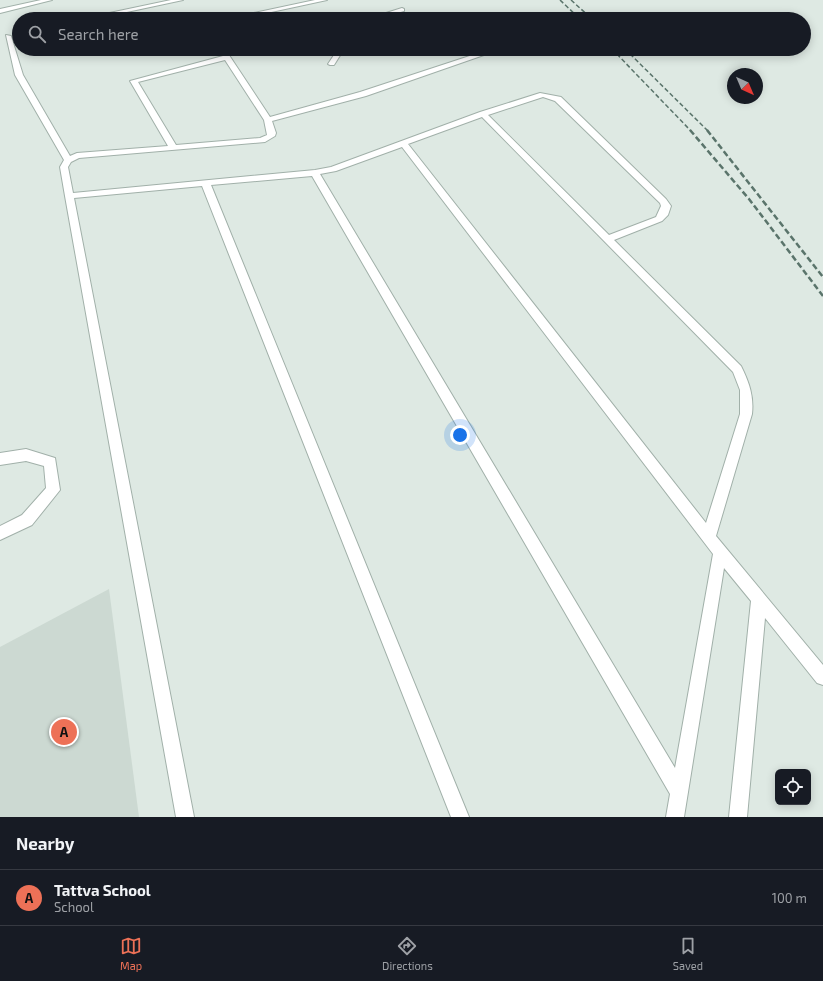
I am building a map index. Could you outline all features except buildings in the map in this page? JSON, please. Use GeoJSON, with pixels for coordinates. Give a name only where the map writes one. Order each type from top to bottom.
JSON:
{"type":"FeatureCollection","features":[{"type":"Feature","properties":{"kind":"street"},"geometry":{"type":"LineString","coordinates":[[0,3],[2,11],[36,1],[49,0]]}},
{"type":"Feature","properties":{"kind":"street"},"geometry":{"type":"LineString","coordinates":[[119,12],[180,0]]}},
{"type":"Feature","properties":{"kind":"street"},"geometry":{"type":"LineString","coordinates":[[264,12],[324,0]]}},
{"type":"Feature","properties":{"kind":"street"},"geometry":{"type":"LineString","coordinates":[[395,12],[402,10]]}},
{"type":"Feature","properties":{"kind":"street"},"geometry":{"type":"LineString","coordinates":[[0,38],[11,35],[12,40]]}},
{"type":"Feature","properties":{"kind":"street"},"geometry":{"type":"LineString","coordinates":[[15,56],[19,75],[68,160]]}},
{"type":"Feature","properties":{"kind":"street"},"geometry":{"type":"LineString","coordinates":[[174,148],[134,81],[212,56]]}},
{"type":"Feature","properties":{"kind":"street"},"geometry":{"type":"LineString","coordinates":[[185,817],[64,168],[68,160],[81,156],[266,139],[272,133],[268,120],[230,56]]}},
{"type":"Feature","properties":{"kind":"street"},"geometry":{"type":"LineString","coordinates":[[332,64],[337,56]]}},
{"type":"Feature","properties":{"kind":"street"},"geometry":{"type":"LineString","coordinates":[[268,120],[363,94],[477,56]]}},
{"type":"Feature","properties":{"kind":"street"},"geometry":{"type":"LineString","coordinates":[[70,196],[315,173],[483,114],[543,95],[553,96],[663,201],[666,206],[666,211],[659,219],[608,238]]}},
{"type":"Feature","properties":{"kind":"street"},"geometry":{"type":"LineString","coordinates":[[483,114],[737,368],[746,384],[748,401],[746,414],[709,536]]}},
{"type":"Feature","properties":{"kind":"street"},"geometry":{"type":"LineString","coordinates":[[403,143],[720,552],[823,677]]}},
{"type":"Feature","properties":{"kind":"street"},"geometry":{"type":"LineString","coordinates":[[315,173],[679,792]]}},
{"type":"Feature","properties":{"kind":"street"},"geometry":{"type":"LineString","coordinates":[[206,184],[460,817]]}},
{"type":"Feature","properties":{"kind":"street"},"geometry":{"type":"LineString","coordinates":[[0,459],[26,455],[50,462],[53,490],[27,520],[0,533]]}},
{"type":"Feature","properties":{"kind":"street"},"geometry":{"type":"LineString","coordinates":[[675,817],[720,552]]}},
{"type":"Feature","properties":{"kind":"street"},"geometry":{"type":"LineString","coordinates":[[738,817],[759,598]]}},
{"type":"Feature","properties":{"kind":"shaded area"},"geometry":{"type":"Polygon","coordinates":[[[109,589],[139,817],[0,817],[0,647],[109,589]]]}},
{"type":"Feature","properties":{"kind":"railway"},"geometry":{"type":"LineString","coordinates":[[560,0],[573,12]]}},
{"type":"Feature","properties":{"kind":"railway"},"geometry":{"type":"LineString","coordinates":[[571,0],[584,12]]}},
{"type":"Feature","properties":{"kind":"railway"},"geometry":{"type":"LineString","coordinates":[[619,56],[691,131]]}},
{"type":"Feature","properties":{"kind":"railway"},"geometry":{"type":"LineString","coordinates":[[632,56],[707,130]]}},
{"type":"Feature","properties":{"kind":"railway"},"geometry":{"type":"LineString","coordinates":[[690,130],[749,199],[823,296]]}},
{"type":"Feature","properties":{"kind":"railway"},"geometry":{"type":"LineString","coordinates":[[707,130],[823,277]]}},
{"type":"Feature","properties":{"kind":"place","name":"Tattva School"},"geometry":{"type":"Point","coordinates":[64,732]}}]}
